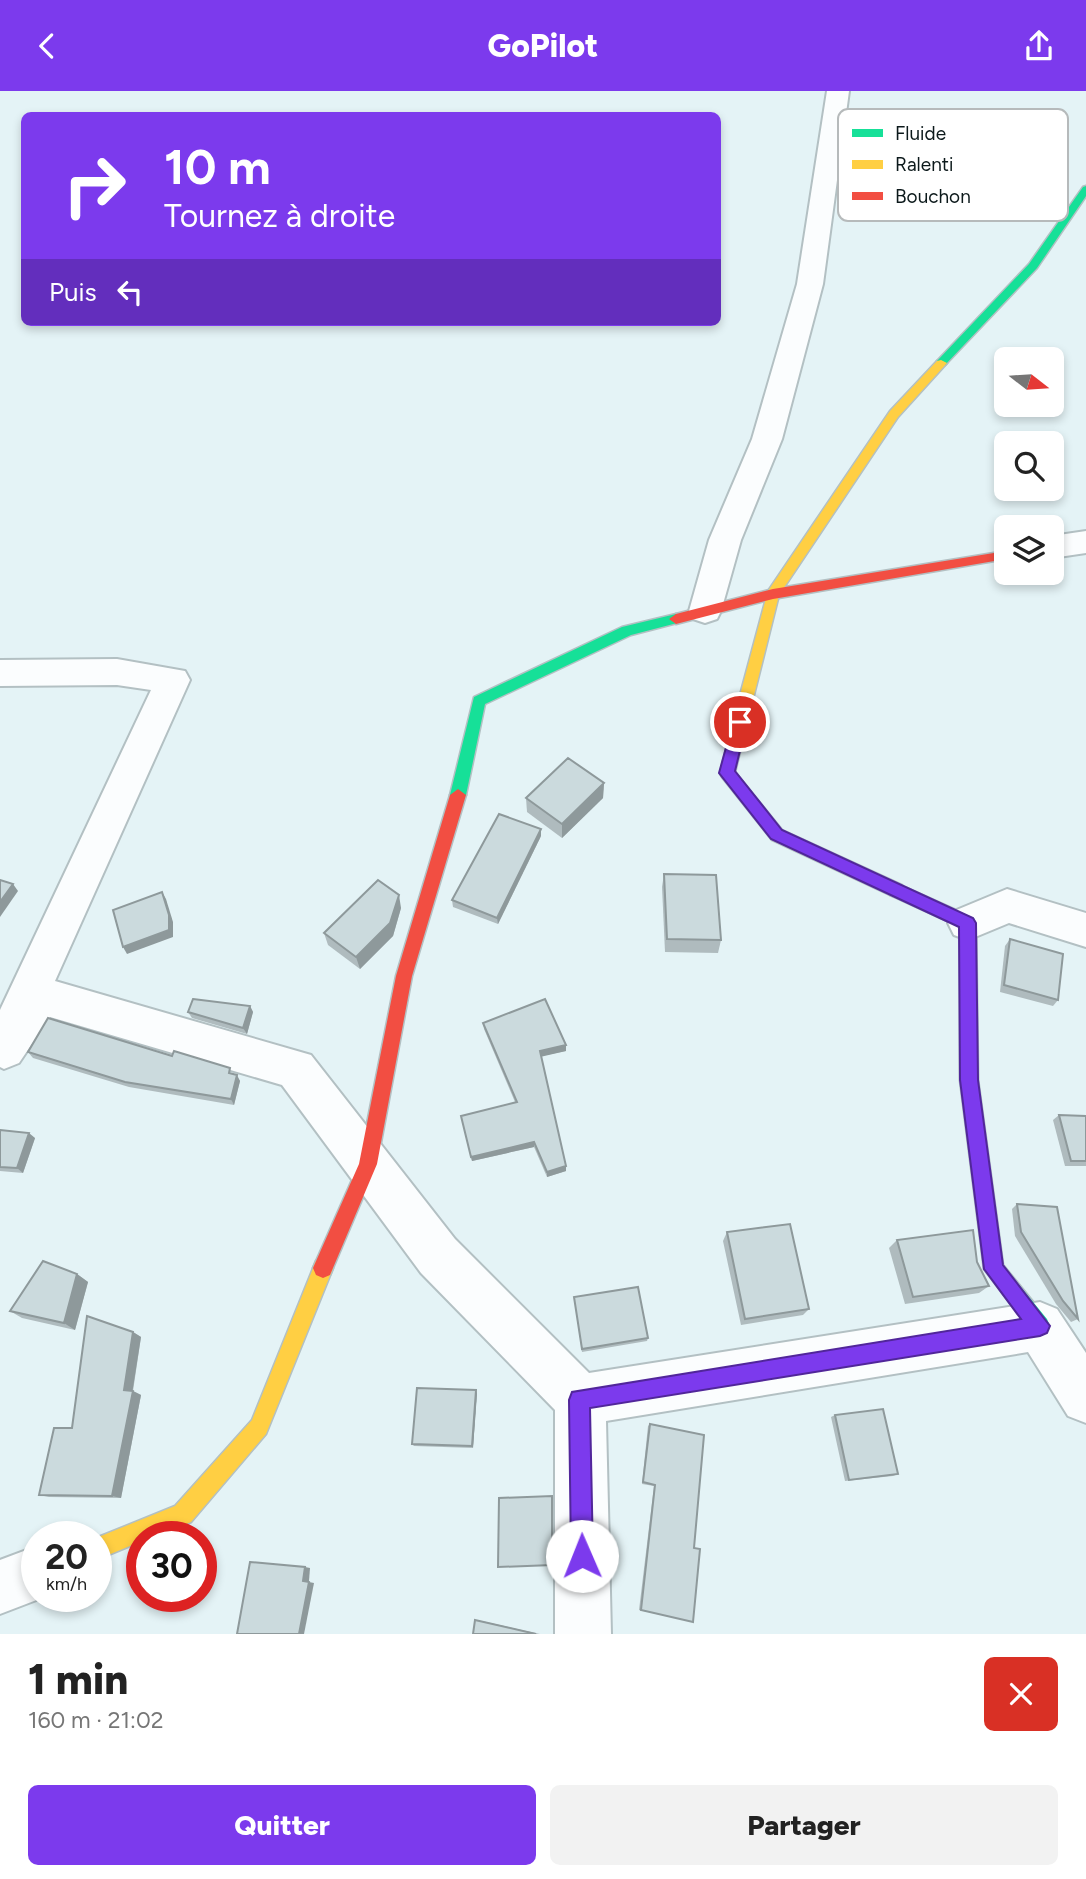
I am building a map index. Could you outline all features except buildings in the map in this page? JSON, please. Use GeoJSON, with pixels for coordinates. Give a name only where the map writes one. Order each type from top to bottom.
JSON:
{"type":"FeatureCollection","features":[{"type":"Feature","properties":{"kind":"street"},"geometry":{"type":"LineString","coordinates":[[705,611],[725,540],[767,439],[810,284],[838,91]]}},
{"type":"Feature","properties":{"kind":"street"},"geometry":{"type":"LineString","coordinates":[[1068,215],[1086,189]]}},
{"type":"Feature","properties":{"kind":"street"},"geometry":{"type":"LineString","coordinates":[[1064,221],[1033,266],[894,414],[773,594],[727,773],[777,835],[968,923],[1007,906],[1086,930]]}},
{"type":"Feature","properties":{"kind":"street"},"geometry":{"type":"LineString","coordinates":[[1064,545],[1086,542]]}},
{"type":"Feature","properties":{"kind":"street"},"geometry":{"type":"LineString","coordinates":[[112,1543],[183,1514],[259,1427],[368,1164],[404,976],[464,773],[479,701],[627,631],[773,594],[994,557]]}},
{"type":"Feature","properties":{"kind":"street"},"geometry":{"type":"LineString","coordinates":[[0,673],[117,672],[173,680],[1,1051]]}},
{"type":"Feature","properties":{"kind":"street"},"geometry":{"type":"LineString","coordinates":[[968,923],[969,1080],[994,1269],[1040,1326],[1086,1398]]}},
{"type":"Feature","properties":{"kind":"street"},"geometry":{"type":"LineString","coordinates":[[1,1051],[41,996],[296,1069],[438,1256],[580,1400],[583,1634]]}},
{"type":"Feature","properties":{"kind":"street"},"geometry":{"type":"LineString","coordinates":[[580,1400],[1040,1326]]}},
{"type":"Feature","properties":{"kind":"street"},"geometry":{"type":"LineString","coordinates":[[0,1587],[21,1579]]}},
{"type":"Feature","properties":{"kind":"traffic: fast"},"geometry":{"type":"LineString","coordinates":[[1068,215],[1086,189]]}},
{"type":"Feature","properties":{"kind":"traffic: fast"},"geometry":{"type":"LineString","coordinates":[[941,363],[1033,266],[1064,221]]}},
{"type":"Feature","properties":{"kind":"traffic: fast"},"geometry":{"type":"LineString","coordinates":[[458,795],[479,701],[627,631],[676,619]]}},
{"type":"Feature","properties":{"kind":"traffic: fast"},"geometry":{"type":"LineString","coordinates":[[896,890],[968,923],[969,1080],[994,1269],[1040,1326]]}},
{"type":"Feature","properties":{"kind":"traffic: slow"},"geometry":{"type":"LineString","coordinates":[[746,699],[773,594],[894,414],[941,363]]}},
{"type":"Feature","properties":{"kind":"traffic: slow"},"geometry":{"type":"LineString","coordinates":[[112,1543],[183,1514],[259,1427],[323,1268]]}},
{"type":"Feature","properties":{"kind":"traffic: jam"},"geometry":{"type":"LineString","coordinates":[[676,619],[773,594],[994,557]]}},
{"type":"Feature","properties":{"kind":"traffic: jam"},"geometry":{"type":"LineString","coordinates":[[746,699],[727,773],[777,835],[896,890]]}},
{"type":"Feature","properties":{"kind":"traffic: jam"},"geometry":{"type":"LineString","coordinates":[[323,1268],[368,1164],[404,976],[458,795]]}},
{"type":"Feature","properties":{"kind":"route"},"geometry":{"type":"LineString","coordinates":[[582,1556],[580,1400],[1040,1326],[994,1269],[969,1080],[968,923],[777,835],[727,773],[740,722]]}}]}
